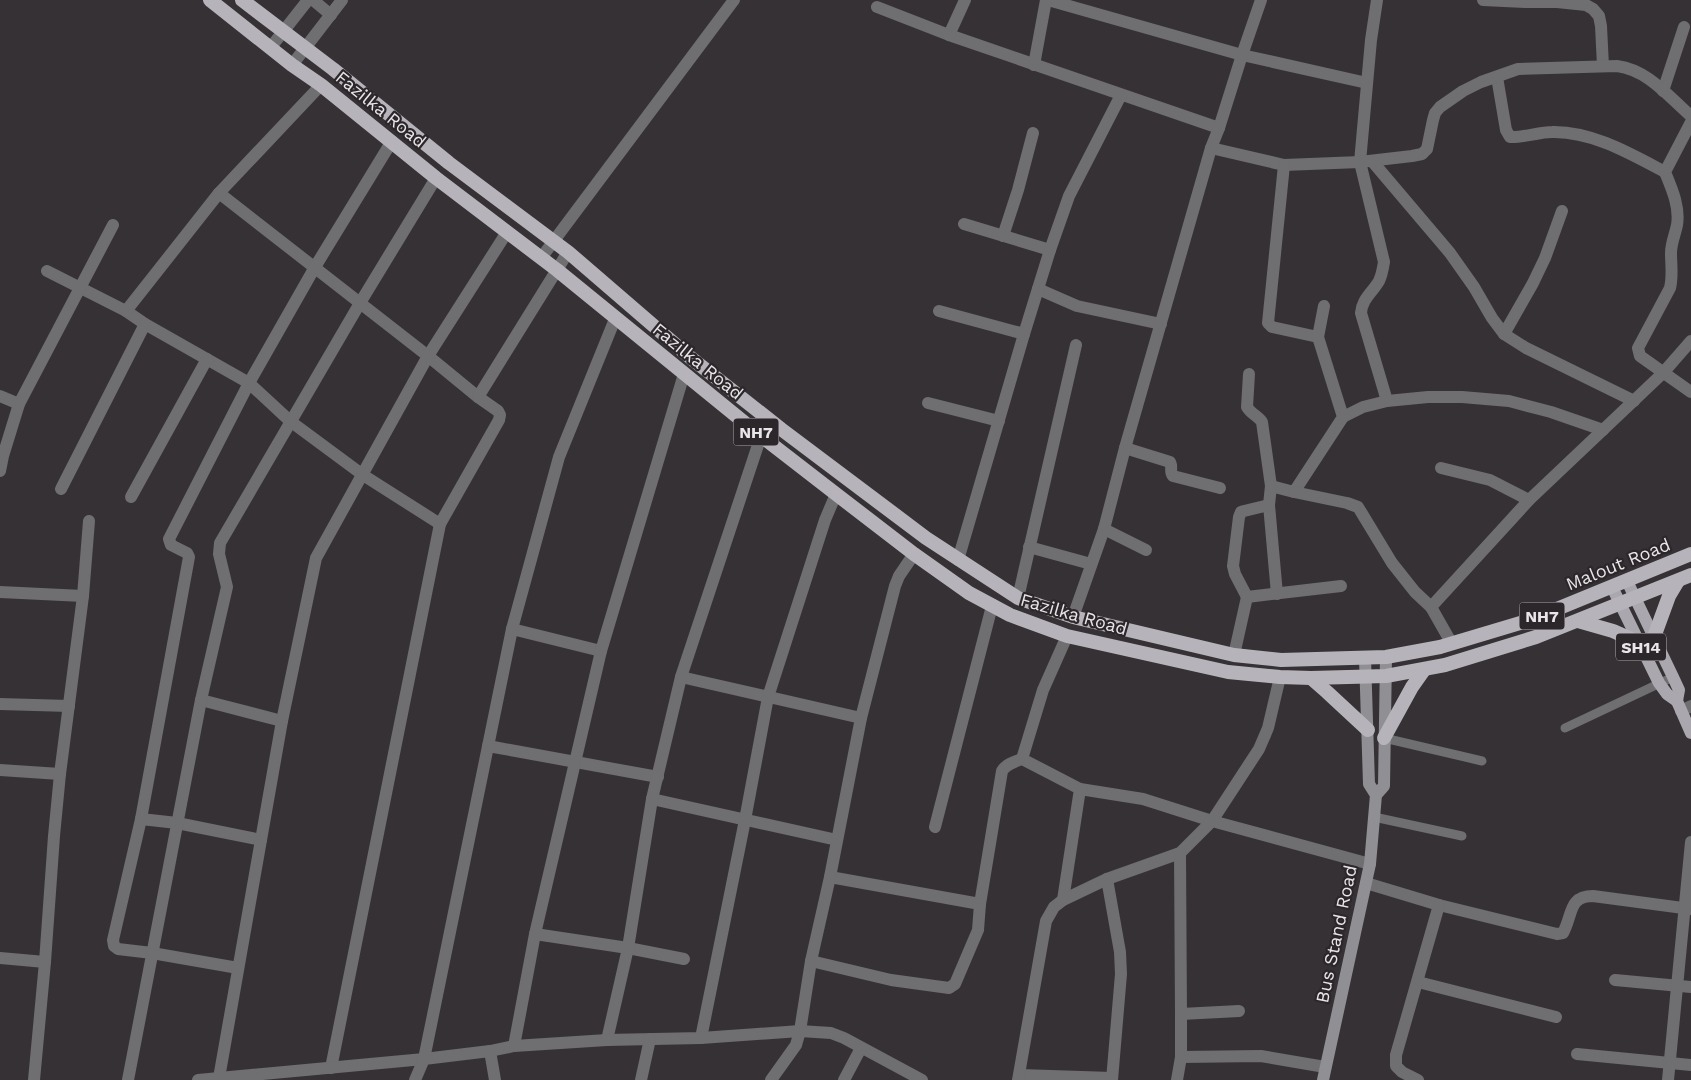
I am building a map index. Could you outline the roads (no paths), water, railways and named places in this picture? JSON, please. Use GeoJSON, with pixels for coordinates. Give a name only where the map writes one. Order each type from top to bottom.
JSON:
{"type":"FeatureCollection","features":[{"type":"Feature","properties":{"kind":"highway","name":"Fazilka Road"},"geometry":{"type":"LineString","coordinates":[[210,0],[292,65],[321,85],[436,178],[557,270],[761,436],[914,554],[969,593],[1010,616],[1067,636],[1228,672],[1280,678],[1386,676]]}},
{"type":"Feature","properties":{"kind":"highway","name":"Fazilka Road"},"geometry":{"type":"LineString","coordinates":[[242,0],[306,48],[449,163],[552,242],[568,252],[721,381],[789,434],[958,560],[1018,598],[1073,617],[1234,655],[1281,660],[1386,657]]}},
{"type":"Feature","properties":{"kind":"highway","name":"Malout Road"},"geometry":{"type":"LineString","coordinates":[[1386,657],[1410,654],[1452,644],[1530,620],[1691,554]]}},
{"type":"Feature","properties":{"kind":"highway","name":"NH7"},"geometry":{"type":"LineString","coordinates":[[1386,676],[1445,665],[1536,638],[1691,575]]}},
{"type":"Feature","properties":{"kind":"highway"},"geometry":{"type":"LineString","coordinates":[[1654,638],[1669,596],[1678,581]]}},
{"type":"Feature","properties":{"kind":"highway"},"geometry":{"type":"LineString","coordinates":[[1578,621],[1613,631],[1640,643]]}},
{"type":"Feature","properties":{"kind":"highway"},"geometry":{"type":"LineString","coordinates":[[1384,738],[1408,694],[1424,670]]}},
{"type":"Feature","properties":{"kind":"highway"},"geometry":{"type":"LineString","coordinates":[[1311,678],[1368,730]]}},
{"type":"Feature","properties":{"kind":"main road","name":"SH14"},"geometry":{"type":"LineString","coordinates":[[1627,581],[1679,690],[1691,733]]}},
{"type":"Feature","properties":{"kind":"main road","name":"SH14"},"geometry":{"type":"LineString","coordinates":[[1612,588],[1659,683],[1667,694],[1683,706]]}},
{"type":"Feature","properties":{"kind":"main road","name":"Bus Stand Road"},"geometry":{"type":"LineString","coordinates":[[1323,1080],[1370,864],[1376,795],[1384,786],[1386,657]]}},
{"type":"Feature","properties":{"kind":"main road","name":"Bus Stand Road"},"geometry":{"type":"LineString","coordinates":[[1365,658],[1369,784],[1376,795]]}},
{"type":"Feature","properties":{"kind":"street"},"geometry":{"type":"LineString","coordinates":[[271,48],[308,0]]}},
{"type":"Feature","properties":{"kind":"street"},"geometry":{"type":"LineString","coordinates":[[313,0],[332,15]]}},
{"type":"Feature","properties":{"kind":"street"},"geometry":{"type":"LineString","coordinates":[[292,65],[342,0]]}},
{"type":"Feature","properties":{"kind":"street"},"geometry":{"type":"LineString","coordinates":[[541,258],[734,0]]}},
{"type":"Feature","properties":{"kind":"street"},"geometry":{"type":"LineString","coordinates":[[949,35],[965,0]]}},
{"type":"Feature","properties":{"kind":"street"},"geometry":{"type":"LineString","coordinates":[[1034,64],[1047,0],[1242,55],[1368,84]]}},
{"type":"Feature","properties":{"kind":"street"},"geometry":{"type":"LineString","coordinates":[[1377,0],[1368,84],[1366,162],[1384,262],[1379,282],[1366,297],[1361,313],[1387,401]]}},
{"type":"Feature","properties":{"kind":"street"},"geometry":{"type":"LineString","coordinates":[[1483,0],[1557,2],[1586,5],[1594,9],[1599,16],[1601,26],[1603,66]]}},
{"type":"Feature","properties":{"kind":"street"},"geometry":{"type":"LineString","coordinates":[[1073,617],[1104,529],[1125,448],[1211,148],[1258,2]]}},
{"type":"Feature","properties":{"kind":"street"},"geometry":{"type":"LineString","coordinates":[[877,7],[949,35],[1219,128]]}},
{"type":"Feature","properties":{"kind":"street"},"geometry":{"type":"LineString","coordinates":[[1663,91],[1684,27]]}},
{"type":"Feature","properties":{"kind":"street"},"geometry":{"type":"LineString","coordinates":[[1211,148],[1284,165],[1366,162],[1422,154],[1426,149],[1435,113],[1440,107],[1463,91],[1481,82],[1518,70],[1603,66],[1630,68],[1645,75],[1691,116]]}},
{"type":"Feature","properties":{"kind":"street"},"geometry":{"type":"LineString","coordinates":[[1497,77],[1506,130],[1510,137],[1554,132],[1577,134],[1604,142],[1632,154],[1665,172],[1674,195],[1677,212],[1677,224],[1671,251],[1672,278],[1670,288],[1638,348],[1638,352],[1640,356],[1691,392]]}},
{"type":"Feature","properties":{"kind":"street"},"geometry":{"type":"LineString","coordinates":[[126,311],[219,193],[321,85]]}},
{"type":"Feature","properties":{"kind":"street"},"geometry":{"type":"LineString","coordinates":[[958,560],[1050,250],[1069,196],[1121,95]]}},
{"type":"Feature","properties":{"kind":"street"},"geometry":{"type":"LineString","coordinates":[[1665,172],[1691,122]]}},
{"type":"Feature","properties":{"kind":"street"},"geometry":{"type":"LineString","coordinates":[[1003,236],[1018,190],[1033,133]]}},
{"type":"Feature","properties":{"kind":"street"},"geometry":{"type":"LineString","coordinates":[[238,968],[118,949],[114,946],[113,940],[141,819],[189,557],[187,553],[171,545],[170,539],[249,383],[315,267],[392,141]]}},
{"type":"Feature","properties":{"kind":"street"},"geometry":{"type":"LineString","coordinates":[[1366,162],[1450,253],[1504,334],[1526,348],[1634,401]]}},
{"type":"Feature","properties":{"kind":"street"},"geometry":{"type":"LineString","coordinates":[[1284,165],[1268,323],[1272,327],[1318,337]]}},
{"type":"Feature","properties":{"kind":"street"},"geometry":{"type":"LineString","coordinates":[[128,1080],[200,700],[227,587],[219,554],[220,543],[360,302],[436,178]]}},
{"type":"Feature","properties":{"kind":"street"},"geometry":{"type":"LineString","coordinates":[[219,193],[498,411],[500,415],[499,420],[440,524],[331,1068]]}},
{"type":"Feature","properties":{"kind":"street"},"geometry":{"type":"LineString","coordinates":[[1504,334],[1541,267],[1562,211]]}},
{"type":"Feature","properties":{"kind":"street"},"geometry":{"type":"LineString","coordinates":[[964,224],[1050,250]]}},
{"type":"Feature","properties":{"kind":"street"},"geometry":{"type":"LineString","coordinates":[[0,471],[19,404],[113,225]]}},
{"type":"Feature","properties":{"kind":"street"},"geometry":{"type":"LineString","coordinates":[[219,1078],[282,721],[316,558],[428,356],[507,232]]}},
{"type":"Feature","properties":{"kind":"street"},"geometry":{"type":"LineString","coordinates":[[478,397],[568,252]]}},
{"type":"Feature","properties":{"kind":"street"},"geometry":{"type":"LineString","coordinates":[[47,271],[126,311],[145,324],[249,383],[290,421],[362,474],[440,524]]}},
{"type":"Feature","properties":{"kind":"street"},"geometry":{"type":"LineString","coordinates":[[1038,289],[1077,306],[1161,324]]}},
{"type":"Feature","properties":{"kind":"street"},"geometry":{"type":"LineString","coordinates":[[1324,306],[1318,337],[1343,417]]}},
{"type":"Feature","properties":{"kind":"street"},"geometry":{"type":"LineString","coordinates":[[939,311],[1024,334]]}},
{"type":"Feature","properties":{"kind":"street"},"geometry":{"type":"LineString","coordinates":[[415,1080],[424,1059],[512,629],[559,458],[615,319]]}},
{"type":"Feature","properties":{"kind":"street"},"geometry":{"type":"LineString","coordinates":[[61,489],[145,324]]}},
{"type":"Feature","properties":{"kind":"street"},"geometry":{"type":"LineString","coordinates":[[1431,607],[1529,500],[1663,373],[1691,341]]}},
{"type":"Feature","properties":{"kind":"street"},"geometry":{"type":"LineString","coordinates":[[1018,598],[1076,345]]}},
{"type":"Feature","properties":{"kind":"street"},"geometry":{"type":"LineString","coordinates":[[130,497],[207,359]]}},
{"type":"Feature","properties":{"kind":"street"},"geometry":{"type":"LineString","coordinates":[[514,1046],[535,934],[601,651],[684,374]]}},
{"type":"Feature","properties":{"kind":"street"},"geometry":{"type":"LineString","coordinates":[[1249,374],[1247,408],[1262,422],[1271,486],[1270,505],[1277,594]]}},
{"type":"Feature","properties":{"kind":"street"},"geometry":{"type":"LineString","coordinates":[[0,396],[19,404]]}},
{"type":"Feature","properties":{"kind":"street"},"geometry":{"type":"LineString","coordinates":[[1294,492],[1343,417],[1363,406],[1387,401],[1428,397],[1462,397],[1510,401],[1551,412],[1603,430]]}},
{"type":"Feature","properties":{"kind":"street"},"geometry":{"type":"LineString","coordinates":[[928,404],[999,422]]}},
{"type":"Feature","properties":{"kind":"street"},"geometry":{"type":"LineString","coordinates":[[607,1040],[628,948],[652,799],[681,677],[761,436]]}},
{"type":"Feature","properties":{"kind":"street"},"geometry":{"type":"LineString","coordinates":[[1125,448],[1170,462],[1173,476],[1220,488]]}},
{"type":"Feature","properties":{"kind":"street"},"geometry":{"type":"LineString","coordinates":[[1440,468],[1490,480],[1529,500]]}},
{"type":"Feature","properties":{"kind":"street"},"geometry":{"type":"LineString","coordinates":[[1271,486],[1348,503],[1358,507],[1392,563],[1415,592],[1431,607],[1452,644]]}},
{"type":"Feature","properties":{"kind":"street"},"geometry":{"type":"LineString","coordinates":[[700,1038],[768,697],[825,520],[836,494]]}},
{"type":"Feature","properties":{"kind":"street"},"geometry":{"type":"LineString","coordinates":[[1234,655],[1247,597],[1233,566],[1239,517],[1244,510],[1270,505]]}},
{"type":"Feature","properties":{"kind":"street"},"geometry":{"type":"LineString","coordinates":[[34,1080],[54,836],[83,596],[88,521]]}},
{"type":"Feature","properties":{"kind":"street"},"geometry":{"type":"LineString","coordinates":[[1104,529],[1146,550]]}},
{"type":"Feature","properties":{"kind":"street"},"geometry":{"type":"LineString","coordinates":[[1029,547],[1091,564]]}},
{"type":"Feature","properties":{"kind":"street"},"geometry":{"type":"LineString","coordinates":[[771,1080],[793,1050],[800,1031],[812,960],[861,718],[895,586],[899,576],[914,554]]}},
{"type":"Feature","properties":{"kind":"street"},"geometry":{"type":"LineString","coordinates":[[1247,597],[1341,586]]}},
{"type":"Feature","properties":{"kind":"street"},"geometry":{"type":"LineString","coordinates":[[0,592],[83,596]]}},
{"type":"Feature","properties":{"kind":"street"},"geometry":{"type":"LineString","coordinates":[[935,827],[992,606]]}},
{"type":"Feature","properties":{"kind":"street"},"geometry":{"type":"LineString","coordinates":[[512,629],[601,651]]}},
{"type":"Feature","properties":{"kind":"street"},"geometry":{"type":"LineString","coordinates":[[1022,760],[1043,690],[1067,636]]}},
{"type":"Feature","properties":{"kind":"street"},"geometry":{"type":"LineString","coordinates":[[681,677],[861,718]]}},
{"type":"Feature","properties":{"kind":"street"},"geometry":{"type":"LineString","coordinates":[[1107,879],[1122,974],[1112,1079],[1019,1078],[1046,921],[1054,907],[1063,900],[1107,879],[1180,852],[1212,821],[1258,749],[1268,728],[1280,678]]}},
{"type":"Feature","properties":{"kind":"street"},"geometry":{"type":"LineString","coordinates":[[200,700],[282,721]]}},
{"type":"Feature","properties":{"kind":"street"},"geometry":{"type":"LineString","coordinates":[[0,704],[69,706]]}},
{"type":"Feature","properties":{"kind":"street"},"geometry":{"type":"LineString","coordinates":[[488,746],[658,777]]}},
{"type":"Feature","properties":{"kind":"street"},"geometry":{"type":"LineString","coordinates":[[812,960],[890,980],[949,988],[955,984],[978,930],[980,904],[1002,771],[1009,764],[1022,760],[1080,789],[1144,798],[1212,821],[1370,864]]}},
{"type":"Feature","properties":{"kind":"street"},"geometry":{"type":"LineString","coordinates":[[0,770],[60,774]]}},
{"type":"Feature","properties":{"kind":"street"},"geometry":{"type":"LineString","coordinates":[[1063,900],[1080,789]]}},
{"type":"Feature","properties":{"kind":"street"},"geometry":{"type":"LineString","coordinates":[[652,799],[837,840]]}},
{"type":"Feature","properties":{"kind":"street"},"geometry":{"type":"LineString","coordinates":[[141,819],[177,823],[261,840]]}},
{"type":"Feature","properties":{"kind":"street"},"geometry":{"type":"LineString","coordinates":[[1668,1080],[1676,985],[1688,909],[1691,842]]}},
{"type":"Feature","properties":{"kind":"street"},"geometry":{"type":"LineString","coordinates":[[1177,1080],[1180,1057],[1181,1014],[1180,852]]}},
{"type":"Feature","properties":{"kind":"street"},"geometry":{"type":"LineString","coordinates":[[830,877],[980,904]]}},
{"type":"Feature","properties":{"kind":"street"},"geometry":{"type":"LineString","coordinates":[[1366,883],[1439,905],[1557,934],[1563,933],[1574,905],[1583,896],[1688,909]]}},
{"type":"Feature","properties":{"kind":"street"},"geometry":{"type":"LineString","coordinates":[[1418,1080],[1402,1072],[1396,1066],[1396,1055],[1439,905]]}},
{"type":"Feature","properties":{"kind":"street"},"geometry":{"type":"LineString","coordinates":[[535,934],[628,948],[684,959]]}},
{"type":"Feature","properties":{"kind":"street"},"geometry":{"type":"LineString","coordinates":[[0,958],[45,962]]}},
{"type":"Feature","properties":{"kind":"street"},"geometry":{"type":"LineString","coordinates":[[1615,980],[1691,987]]}},
{"type":"Feature","properties":{"kind":"street"},"geometry":{"type":"LineString","coordinates":[[1418,982],[1556,1017]]}},
{"type":"Feature","properties":{"kind":"street"},"geometry":{"type":"LineString","coordinates":[[1181,1014],[1239,1011]]}},
{"type":"Feature","properties":{"kind":"street"},"geometry":{"type":"LineString","coordinates":[[198,1080],[246,1078],[490,1052],[514,1046],[607,1040],[700,1038],[800,1031],[831,1034],[844,1038],[922,1080]]}},
{"type":"Feature","properties":{"kind":"street"},"geometry":{"type":"LineString","coordinates":[[641,1080],[650,1039]]}},
{"type":"Feature","properties":{"kind":"street"},"geometry":{"type":"LineString","coordinates":[[844,1080],[861,1048]]}},
{"type":"Feature","properties":{"kind":"street"},"geometry":{"type":"LineString","coordinates":[[490,1052],[495,1080]]}},
{"type":"Feature","properties":{"kind":"street"},"geometry":{"type":"LineString","coordinates":[[1577,1054],[1691,1065]]}},
{"type":"Feature","properties":{"kind":"street"},"geometry":{"type":"LineString","coordinates":[[1180,1057],[1261,1056],[1325,1067]]}},
{"type":"Feature","properties":{"kind":"lane"},"geometry":{"type":"LineString","coordinates":[[1565,728],[1673,677]]}},
{"type":"Feature","properties":{"kind":"lane"},"geometry":{"type":"LineString","coordinates":[[1384,738],[1482,761]]}},
{"type":"Feature","properties":{"kind":"lane"},"geometry":{"type":"LineString","coordinates":[[1374,817],[1462,836]]}}]}
